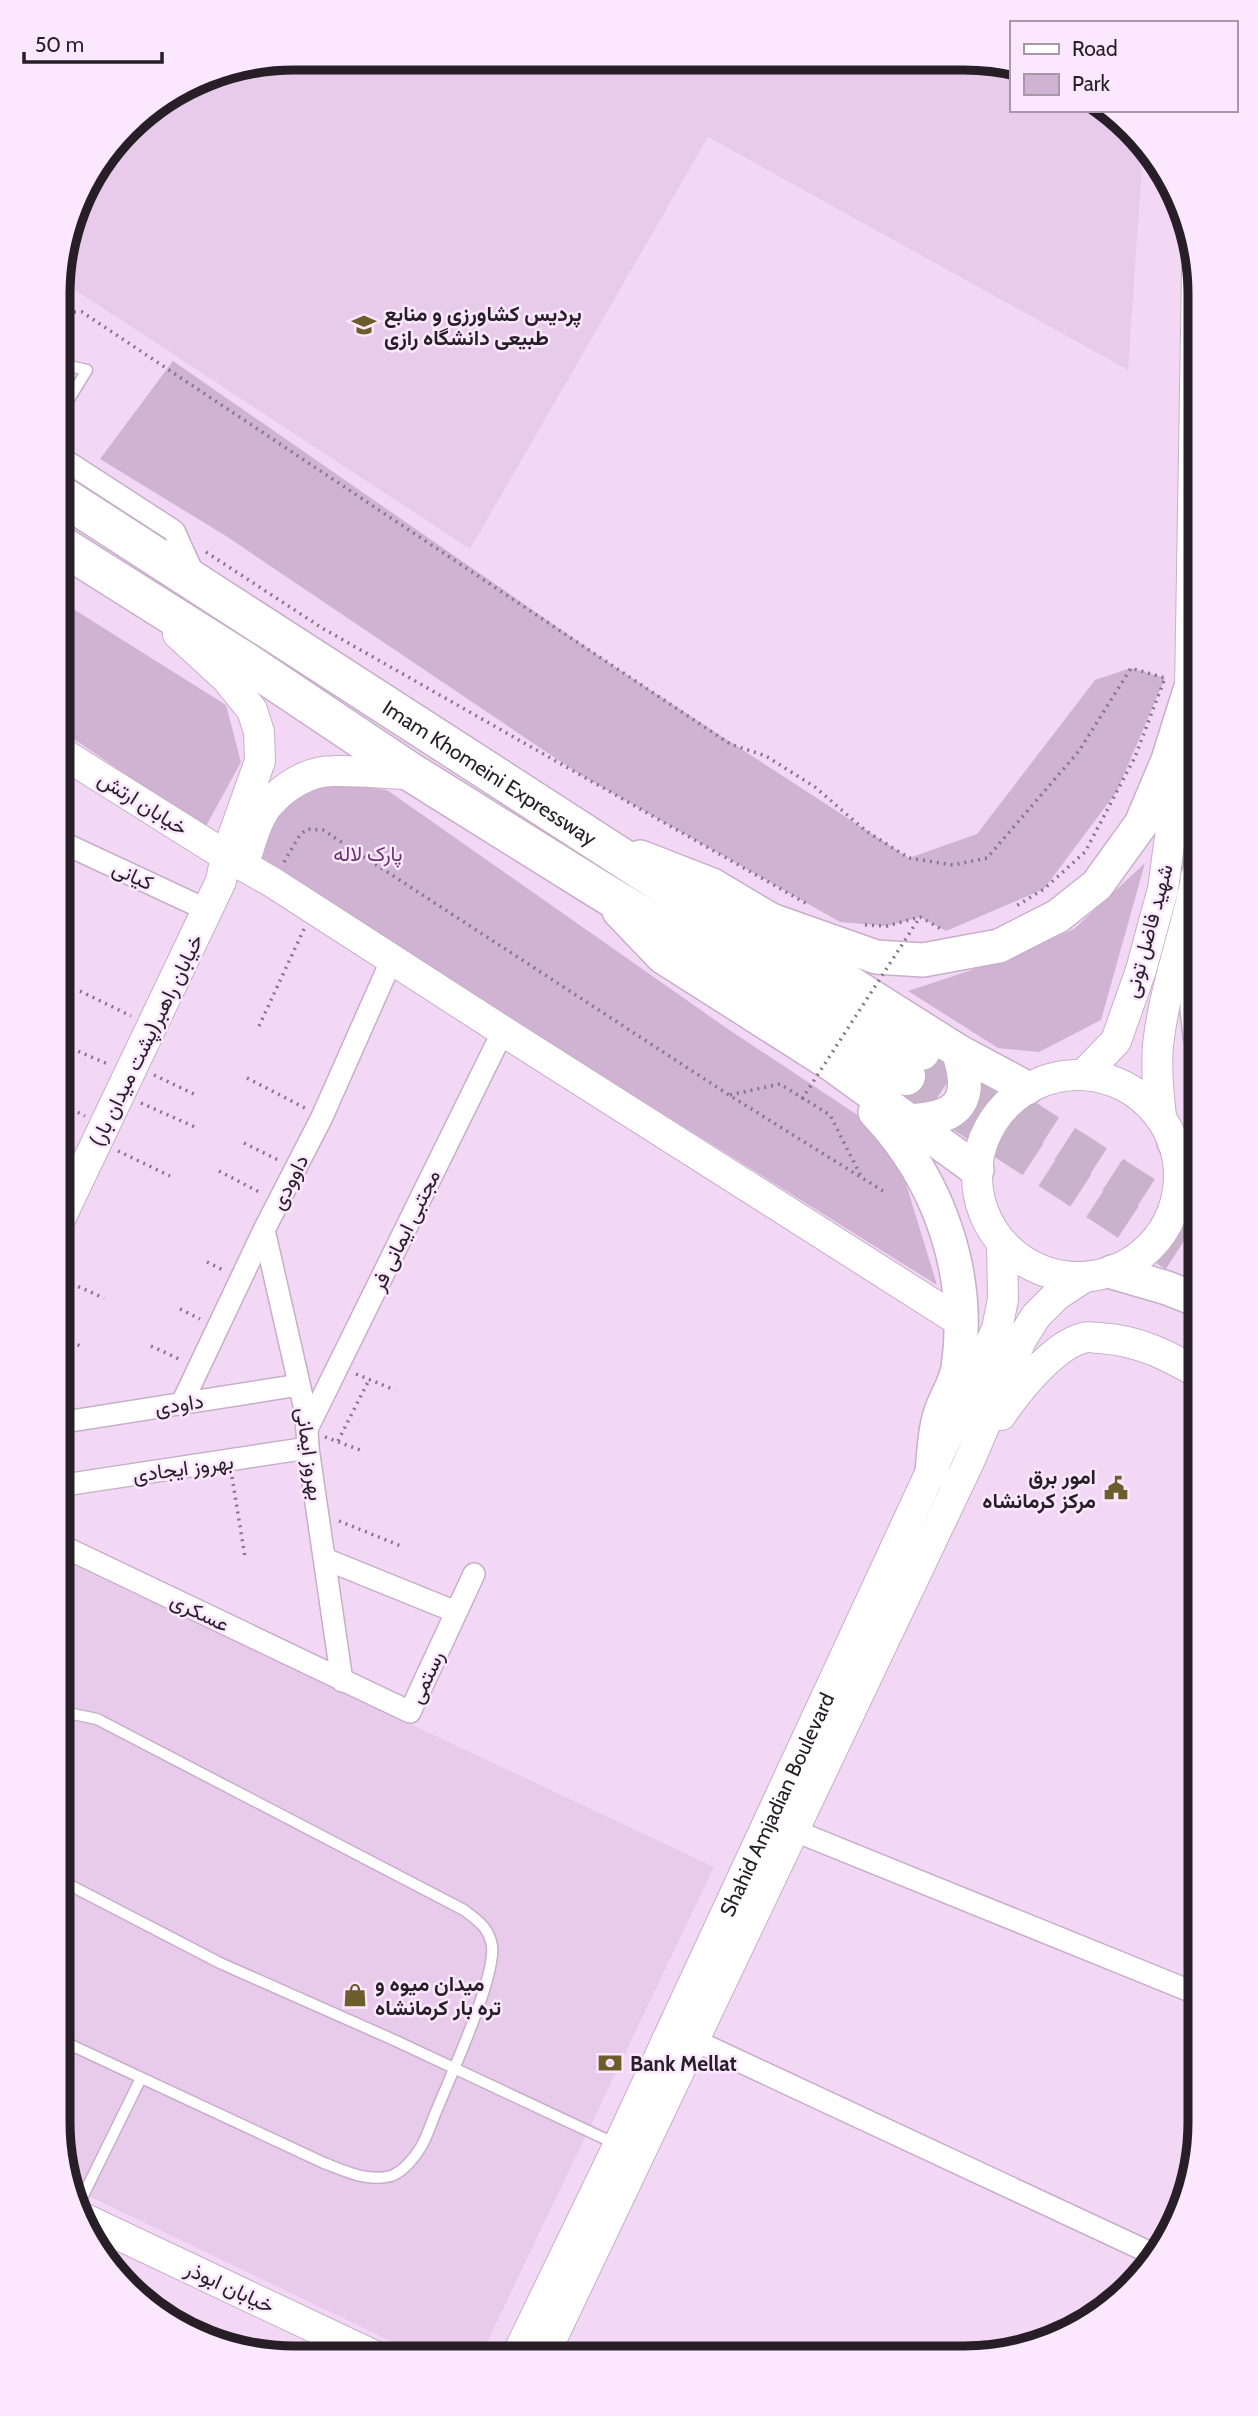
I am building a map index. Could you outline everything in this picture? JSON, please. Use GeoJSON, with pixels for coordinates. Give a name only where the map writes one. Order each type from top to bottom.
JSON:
{"type":"FeatureCollection","features":[{"type":"Feature","properties":{"kind":"highway","name":"Imam Khomeini Expressway"},"geometry":{"type":"LineString","coordinates":[[70,500],[600,842],[929,1059]]}},
{"type":"Feature","properties":{"kind":"highway","name":"Imam Khomeini Expressway"},"geometry":{"type":"LineString","coordinates":[[70,550],[243,660],[415,775],[598,889],[929,1059]]}},
{"type":"Feature","properties":{"kind":"main road"},"geometry":{"type":"LineString","coordinates":[[132,590],[227,679],[252,709],[259,732],[260,761],[230,868]]}},
{"type":"Feature","properties":{"kind":"main road"},"geometry":{"type":"LineString","coordinates":[[771,920],[876,957],[923,960],[999,946],[1058,916],[1097,885],[1141,824],[1168,760],[1188,696]]}},
{"type":"Feature","properties":{"kind":"main road","name":"شهید فاضل تونی"},"geometry":{"type":"LineString","coordinates":[[1084,1074],[1116,1041],[1141,970],[1163,889],[1188,705]]}},
{"type":"Feature","properties":{"kind":"main road","name":"خیابان ارتش"},"geometry":{"type":"LineString","coordinates":[[70,759],[230,868],[272,882],[314,908],[961,1322]]}},
{"type":"Feature","properties":{"kind":"main road"},"geometry":{"type":"LineString","coordinates":[[230,868],[269,803],[290,785],[308,776],[331,771],[415,775]]}},
{"type":"Feature","properties":{"kind":"main road"},"geometry":{"type":"LineString","coordinates":[[600,842],[712,885],[771,920],[929,1059],[965,1072],[964,1094],[953,1111],[943,1117],[910,1121]]}},
{"type":"Feature","properties":{"kind":"main road","name":"خیابان راهبر(پشت میدان بار)"},"geometry":{"type":"LineString","coordinates":[[70,1199],[230,868]]}},
{"type":"Feature","properties":{"kind":"main road"},"geometry":{"type":"LineString","coordinates":[[598,889],[663,957],[761,1022],[831,1064],[977,1170]]}},
{"type":"Feature","properties":{"kind":"main road","name":"شهید فاضل تونی"},"geometry":{"type":"LineString","coordinates":[[1168,1129],[1157,1079],[1158,1047],[1188,914]]}},
{"type":"Feature","properties":{"kind":"main road"},"geometry":{"type":"LineString","coordinates":[[1124,1017],[1133,1031],[1140,1033],[1149,1033],[1161,1026]]}},
{"type":"Feature","properties":{"kind":"main road"},"geometry":{"type":"LineString","coordinates":[[929,1059],[1027,1088]]}},
{"type":"Feature","properties":{"kind":"main road"},"geometry":{"type":"LineString","coordinates":[[831,1064],[898,1136],[929,1186],[948,1232],[958,1277],[961,1322],[958,1371],[939,1419],[932,1472]]}},
{"type":"Feature","properties":{"kind":"main road"},"geometry":{"type":"LineString","coordinates":[[1188,1162],[1168,1129],[1140,1094],[1113,1080],[1084,1074],[1055,1077],[1027,1088],[1002,1109],[984,1138],[977,1170],[979,1197],[988,1222],[1002,1244],[1025,1263],[1053,1275],[1097,1275],[1167,1287],[1188,1296]]}},
{"type":"Feature","properties":{"kind":"main road"},"geometry":{"type":"LineString","coordinates":[[1097,1275],[1140,1257],[1162,1234],[1176,1206],[1180,1174],[1168,1129]]}},
{"type":"Feature","properties":{"kind":"main road","name":"Shahid Amjadian Boulevard"},"geometry":{"type":"LineString","coordinates":[[548,2346],[683,2035],[781,1825],[932,1472],[997,1329],[1003,1299],[1002,1244]]}},
{"type":"Feature","properties":{"kind":"main road","name":"Shahid Amjadian Boulevard"},"geometry":{"type":"LineString","coordinates":[[781,1825],[968,1464],[1021,1340],[1043,1309],[1057,1295],[1097,1275]]}},
{"type":"Feature","properties":{"kind":"main road"},"geometry":{"type":"LineString","coordinates":[[968,1464],[1017,1392],[1052,1355],[1083,1337],[1124,1339],[1164,1353],[1188,1367]]}},
{"type":"Feature","properties":{"kind":"main road","name":"Shahid Amjadian Boulevard"},"geometry":{"type":"LineString","coordinates":[[521,2346],[618,2146],[683,2035]]}},
{"type":"Feature","properties":{"kind":"main road","name":"خیابان ابوذر"},"geometry":{"type":"LineString","coordinates":[[94,2223],[354,2346]]}},
{"type":"Feature","properties":{"kind":"street"},"geometry":{"type":"LineString","coordinates":[[70,463],[174,531],[198,582]]}},
{"type":"Feature","properties":{"kind":"street","name":"کیانی"},"geometry":{"type":"LineString","coordinates":[[70,846],[208,910]]}},
{"type":"Feature","properties":{"kind":"street","name":"داوودی"},"geometry":{"type":"LineString","coordinates":[[182,1403],[264,1230],[322,1117],[392,958]]}},
{"type":"Feature","properties":{"kind":"street","name":"مجتبی ایمانی فر"},"geometry":{"type":"LineString","coordinates":[[308,1439],[338,1367],[503,1031]]}},
{"type":"Feature","properties":{"kind":"street","name":"بهروز ایمانی"},"geometry":{"type":"LineString","coordinates":[[264,1230],[299,1385],[342,1681]]}},
{"type":"Feature","properties":{"kind":"street","name":"داودی"},"geometry":{"type":"LineString","coordinates":[[70,1421],[299,1385]]}},
{"type":"Feature","properties":{"kind":"street","name":"بهروز ایجادی"},"geometry":{"type":"LineString","coordinates":[[70,1484],[229,1461],[308,1439]]}},
{"type":"Feature","properties":{"kind":"street","name":"عسکری"},"geometry":{"type":"LineString","coordinates":[[70,1550],[342,1681]]}},
{"type":"Feature","properties":{"kind":"street"},"geometry":{"type":"LineString","coordinates":[[325,1559],[456,1612]]}},
{"type":"Feature","properties":{"kind":"street","name":"رستمی"},"geometry":{"type":"LineString","coordinates":[[342,1681],[410,1712],[474,1574]]}},
{"type":"Feature","properties":{"kind":"street"},"geometry":{"type":"LineString","coordinates":[[781,1825],[1188,1989]]}},
{"type":"Feature","properties":{"kind":"street"},"geometry":{"type":"LineString","coordinates":[[683,2035],[1147,2251]]}},
{"type":"Feature","properties":{"kind":"lane"},"geometry":{"type":"LineString","coordinates":[[70,366],[87,370],[70,398]]}},
{"type":"Feature","properties":{"kind":"lane"},"geometry":{"type":"LineString","coordinates":[[70,1713],[97,1719],[464,1910],[483,1924],[489,1933],[492,1949],[485,1985],[421,2148],[403,2169],[391,2175],[354,2175],[324,2163],[70,2045]]}},
{"type":"Feature","properties":{"kind":"lane"},"geometry":{"type":"LineString","coordinates":[[70,1885],[220,1963],[618,2146]]}},
{"type":"Feature","properties":{"kind":"lane"},"geometry":{"type":"LineString","coordinates":[[83,2196],[141,2078]]}},
{"type":"Feature","properties":{"kind":"path"},"geometry":{"type":"LineString","coordinates":[[70,312],[82,312],[730,744],[766,756],[815,787],[866,831],[909,858],[953,865],[987,858],[1079,751],[1131,668],[1165,678],[1135,757],[1085,852],[1044,889],[1006,912]]}},
{"type":"Feature","properties":{"kind":"path"},"geometry":{"type":"LineString","coordinates":[[174,531],[331,633],[812,906]]}},
{"type":"Feature","properties":{"kind":"path"},"geometry":{"type":"LineString","coordinates":[[272,882],[300,835],[307,829],[323,830],[729,1095],[883,1191]]}},
{"type":"Feature","properties":{"kind":"path"},"geometry":{"type":"LineString","coordinates":[[259,1026],[314,908]]}},
{"type":"Feature","properties":{"kind":"path"},"geometry":{"type":"LineString","coordinates":[[802,1099],[920,917]]}},
{"type":"Feature","properties":{"kind":"path"},"geometry":{"type":"LineString","coordinates":[[863,924],[887,926],[920,917],[946,931]]}},
{"type":"Feature","properties":{"kind":"path"},"geometry":{"type":"LineString","coordinates":[[80,991],[152,1027]]}},
{"type":"Feature","properties":{"kind":"path"},"geometry":{"type":"LineString","coordinates":[[70,1048],[128,1077],[195,1128]]}},
{"type":"Feature","properties":{"kind":"path"},"geometry":{"type":"LineString","coordinates":[[128,1077],[196,1095]]}},
{"type":"Feature","properties":{"kind":"path"},"geometry":{"type":"LineString","coordinates":[[247,1078],[322,1117]]}},
{"type":"Feature","properties":{"kind":"path"},"geometry":{"type":"LineString","coordinates":[[729,1095],[780,1084],[830,1115],[863,1180]]}},
{"type":"Feature","properties":{"kind":"path"},"geometry":{"type":"LineString","coordinates":[[97,1141],[170,1176]]}},
{"type":"Feature","properties":{"kind":"path"},"geometry":{"type":"LineString","coordinates":[[244,1143],[295,1170]]}},
{"type":"Feature","properties":{"kind":"path"},"geometry":{"type":"LineString","coordinates":[[219,1171],[278,1202]]}},
{"type":"Feature","properties":{"kind":"path"},"geometry":{"type":"LineString","coordinates":[[70,1283],[103,1298]]}},
{"type":"Feature","properties":{"kind":"path"},"geometry":{"type":"LineString","coordinates":[[70,1341],[82,1347]]}},
{"type":"Feature","properties":{"kind":"path"},"geometry":{"type":"LineString","coordinates":[[150,1346],[198,1369]]}},
{"type":"Feature","properties":{"kind":"path"},"geometry":{"type":"LineString","coordinates":[[338,1367],[395,1390]]}},
{"type":"Feature","properties":{"kind":"path"},"geometry":{"type":"LineString","coordinates":[[338,1441],[369,1380]]}},
{"type":"Feature","properties":{"kind":"path"},"geometry":{"type":"LineString","coordinates":[[308,1439],[338,1441],[360,1450]]}},
{"type":"Feature","properties":{"kind":"path"},"geometry":{"type":"LineString","coordinates":[[229,1461],[246,1557]]}},
{"type":"Feature","properties":{"kind":"path"},"geometry":{"type":"LineString","coordinates":[[318,1513],[401,1546]]}},
{"type":"Feature","properties":{"kind":"shaded area","name":"پردیس کشاورزی و منابع طبیعی دانشگاه رازی"},"geometry":{"type":"Polygon","coordinates":[[[294,70],[964,70],[1010,75],[1010,112],[1094,112],[1112,125],[1142,159],[1128,370],[708,137],[470,549],[70,287],[78,236],[87,208],[100,182],[125,146],[157,116],[182,100],[222,82],[250,74],[294,70]]]}},
{"type":"Feature","properties":{"kind":"shaded area","name":"میدان میوه و تره بار کرمانشاه"},"geometry":{"type":"Polygon","coordinates":[[[70,1564],[714,1867],[485,2346],[401,2346],[82,2193],[74,2166],[70,2122],[70,1564]]]}},
{"type":"Feature","properties":{"kind":"green space"},"geometry":{"type":"Polygon","coordinates":[[[173,361],[612,665],[909,858],[977,834],[1095,680],[1131,668],[1165,678],[1117,791],[1044,889],[946,931],[920,917],[887,926],[840,922],[579,774],[226,536],[100,459],[173,361]]]}},
{"type":"Feature","properties":{"kind":"green space"},"geometry":{"type":"Polygon","coordinates":[[[70,607],[226,705],[241,762],[205,828],[70,736],[70,607]]]}},
{"type":"Feature","properties":{"kind":"green space","name":"پارک لاله"},"geometry":{"type":"Polygon","coordinates":[[[322,781],[387,790],[725,1027],[892,1138],[937,1285],[570,1056],[261,857],[277,810],[322,781]]]}},
{"type":"Feature","properties":{"kind":"green space"},"geometry":{"type":"Polygon","coordinates":[[[1145,863],[1101,1020],[1039,1052],[998,1048],[908,991],[1011,957],[1074,929],[1145,863]]]}},
{"type":"Feature","properties":{"kind":"tunnel"},"geometry":{"type":"LineString","coordinates":[[921,1051],[1188,1223]]}},
{"type":"Feature","properties":{"kind":"tunnel"},"geometry":{"type":"LineString","coordinates":[[906,1076],[1188,1261]]}},
{"type":"Feature","properties":{"kind":"place","name":"پردیس کشاورزی و منابع طبیعی دانشگاه رازی"},"geometry":{"type":"Point","coordinates":[364,325]}},
{"type":"Feature","properties":{"kind":"place","name":"امور برق مرکز کرمانشاه"},"geometry":{"type":"Point","coordinates":[1116,1488]}},
{"type":"Feature","properties":{"kind":"place","name":"میدان میوه و تره بار کرمانشاه"},"geometry":{"type":"Point","coordinates":[355,1995]}},
{"type":"Feature","properties":{"kind":"place","name":"Bank Mellat"},"geometry":{"type":"Point","coordinates":[610,2063]}}]}
